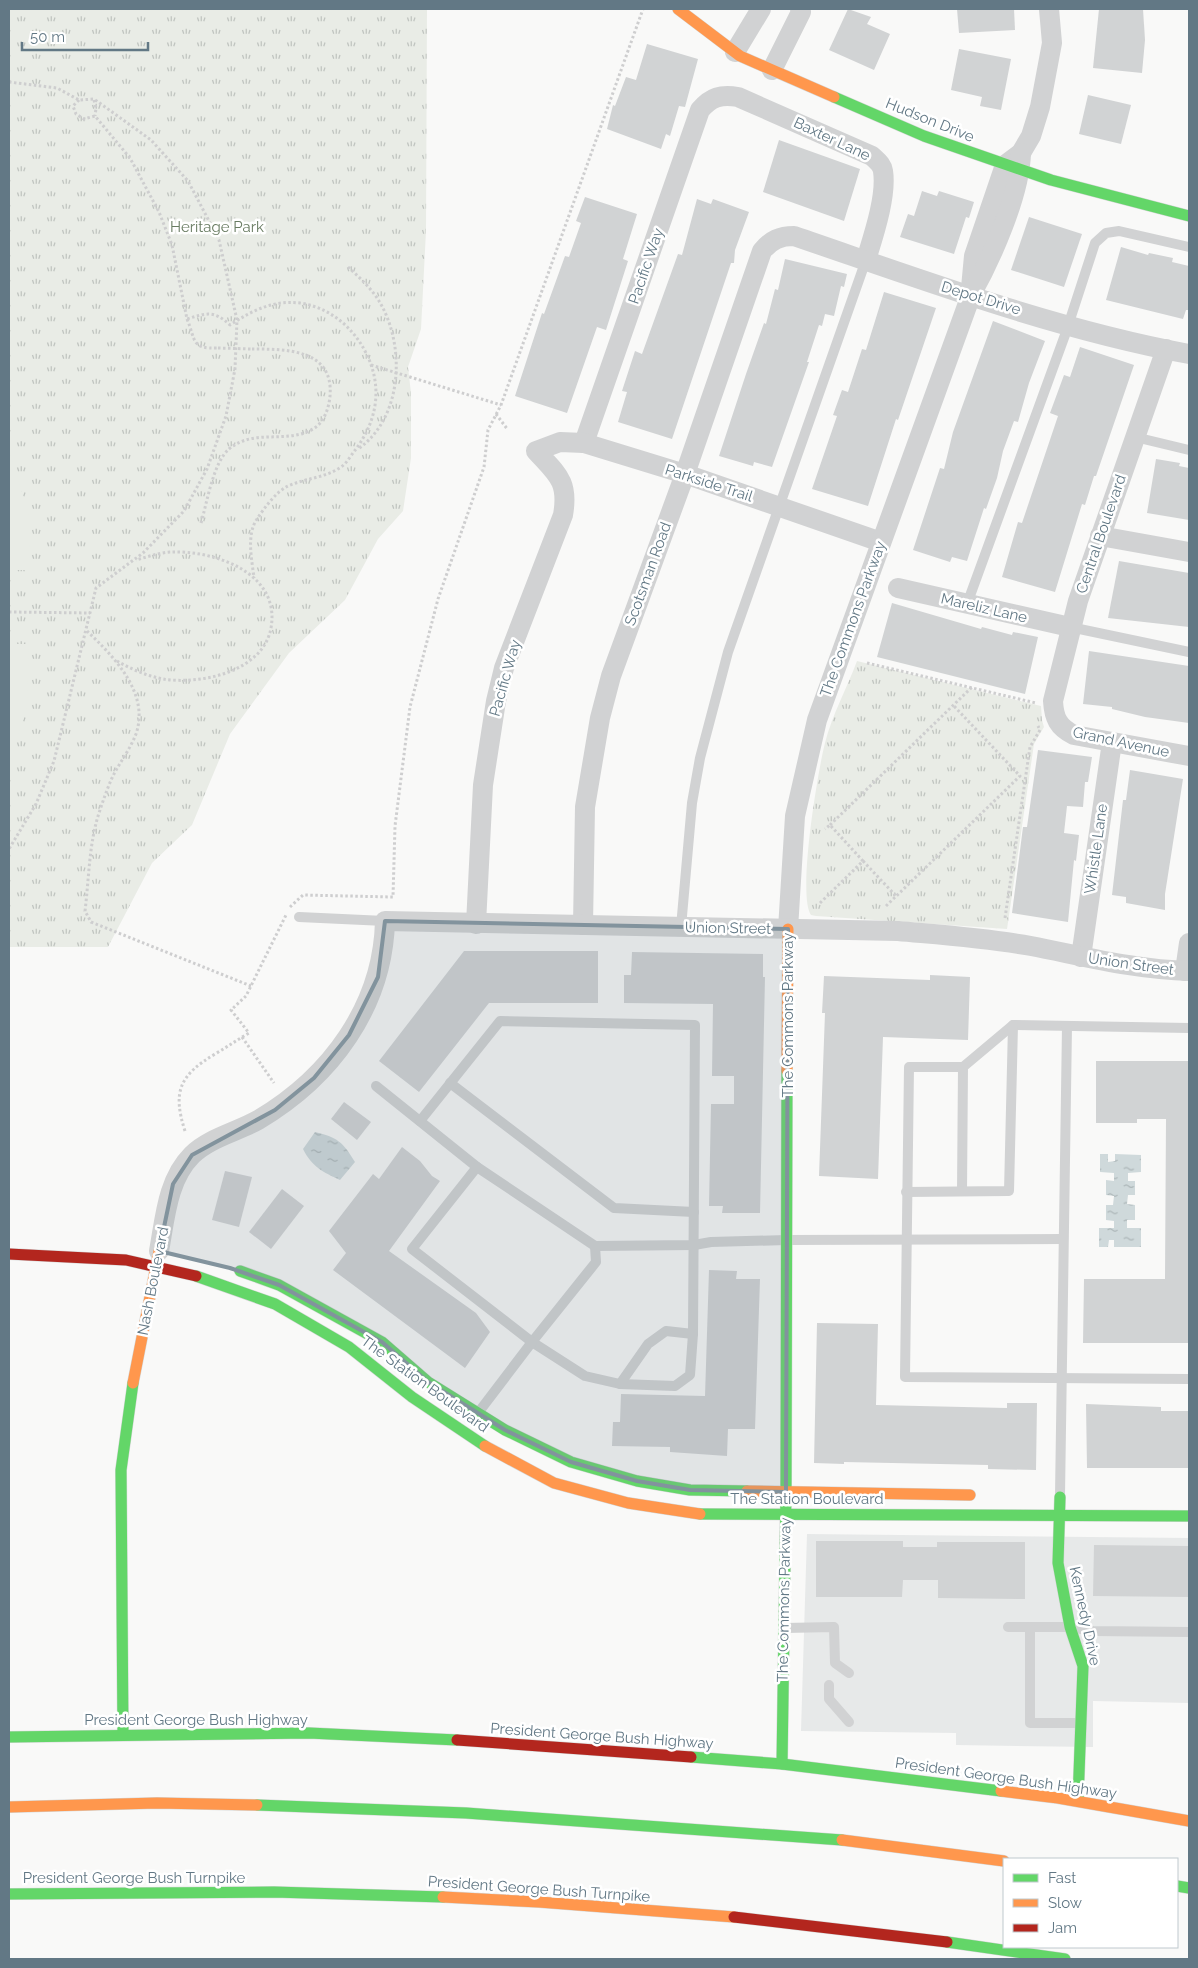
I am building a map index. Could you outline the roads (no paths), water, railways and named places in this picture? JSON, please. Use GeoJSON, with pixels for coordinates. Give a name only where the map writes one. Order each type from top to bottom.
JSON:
{"type":"FeatureCollection","features":[{"type":"Feature","properties":{"kind":"main road","name":"Hudson Drive"},"geometry":{"type":"LineString","coordinates":[[678,9],[924,136],[1016,158],[1100,194],[1189,216]]}},
{"type":"Feature","properties":{"kind":"main road","name":"The Commons Parkway"},"geometry":{"type":"LineString","coordinates":[[782,1764],[786,1492],[788,929]]}},
{"type":"Feature","properties":{"kind":"main road","name":"The Station Boulevard"},"geometry":{"type":"LineString","coordinates":[[9,1254],[81,1256],[126,1260],[157,1255],[208,1279],[275,1304],[349,1348],[412,1397],[472,1423],[505,1430],[571,1462],[637,1482],[690,1490],[982,1496]]}},
{"type":"Feature","properties":{"kind":"main road","name":"Nash Boulevard"},"geometry":{"type":"LineString","coordinates":[[123,1735],[120,1511],[122,1470],[130,1396],[157,1255]]}},
{"type":"Feature","properties":{"kind":"main road","name":"The Station Boulevard"},"geometry":{"type":"LineString","coordinates":[[230,1268],[279,1285],[382,1342],[472,1423],[486,1446],[554,1483],[628,1503],[700,1514],[1189,1516]]}},
{"type":"Feature","properties":{"kind":"main road","name":"Kennedy Drive"},"geometry":{"type":"LineString","coordinates":[[1060,1497],[1058,1564],[1070,1627],[1082,1666],[1078,1801]]}},
{"type":"Feature","properties":{"kind":"main road","name":"President George Bush Highway"},"geometry":{"type":"LineString","coordinates":[[9,1736],[309,1733],[461,1740],[782,1764],[1078,1801],[1189,1821]]}},
{"type":"Feature","properties":{"kind":"main road"},"geometry":{"type":"LineString","coordinates":[[9,1807],[157,1803],[315,1806],[466,1813],[829,1838],[1003,1861]]}},
{"type":"Feature","properties":{"kind":"main road","name":"President George Bush Turnpike"},"geometry":{"type":"LineString","coordinates":[[9,1894],[268,1892],[546,1903],[801,1925],[1066,1959]]}},
{"type":"Feature","properties":{"kind":"street"},"geometry":{"type":"LineString","coordinates":[[742,42],[761,9]]}},
{"type":"Feature","properties":{"kind":"street"},"geometry":{"type":"LineString","coordinates":[[777,60],[801,12],[800,9]]}},
{"type":"Feature","properties":{"kind":"street","name":"The Commons Parkway"},"geometry":{"type":"LineString","coordinates":[[788,929],[795,816],[804,770],[817,720],[971,296],[974,256],[1016,158],[1031,136],[1040,107],[1052,43],[1049,9]]}},
{"type":"Feature","properties":{"kind":"street","name":"Baxter Lane"},"geometry":{"type":"LineString","coordinates":[[716,97],[738,97],[872,156],[880,163],[883,170],[882,192],[866,260]]}},
{"type":"Feature","properties":{"kind":"street","name":"Pacific Way"},"geometry":{"type":"LineString","coordinates":[[584,443],[700,110],[707,102],[716,97]]}},
{"type":"Feature","properties":{"kind":"street","name":"Depot Drive"},"geometry":{"type":"LineString","coordinates":[[775,239],[794,236],[971,296],[1068,324],[1189,354]]}},
{"type":"Feature","properties":{"kind":"street","name":"Scotsman Road"},"geometry":{"type":"LineString","coordinates":[[583,925],[585,807],[600,718],[612,676],[685,474],[762,251],[775,239]]}},
{"type":"Feature","properties":{"kind":"street","name":"Central Boulevard"},"geometry":{"type":"LineString","coordinates":[[1057,722],[1053,700],[1070,627],[1166,349]]}},
{"type":"Feature","properties":{"kind":"street","name":"Parkside Trail"},"geometry":{"type":"LineString","coordinates":[[536,451],[560,442],[584,443],[685,474],[881,542]]}},
{"type":"Feature","properties":{"kind":"street","name":"Pacific Way"},"geometry":{"type":"LineString","coordinates":[[476,924],[483,785],[496,701],[504,668],[565,505],[566,494],[560,478],[536,451]]}},
{"type":"Feature","properties":{"kind":"street"},"geometry":{"type":"LineString","coordinates":[[1100,536],[1189,552]]}},
{"type":"Feature","properties":{"kind":"street","name":"Mareliz Lane"},"geometry":{"type":"LineString","coordinates":[[898,588],[1070,627]]}},
{"type":"Feature","properties":{"kind":"street","name":"Grand Avenue"},"geometry":{"type":"LineString","coordinates":[[1057,722],[1064,730],[1074,734],[1189,756]]}},
{"type":"Feature","properties":{"kind":"street","name":"Whistle Lane"},"geometry":{"type":"LineString","coordinates":[[1081,957],[1112,742]]}},
{"type":"Feature","properties":{"kind":"street","name":"Union Street"},"geometry":{"type":"LineString","coordinates":[[385,921],[898,931],[965,937],[1029,946],[1136,966],[1187,971]]}},
{"type":"Feature","properties":{"kind":"street","name":"Nash Boulevard"},"geometry":{"type":"LineString","coordinates":[[157,1255],[173,1184],[192,1155],[204,1146],[275,1110],[314,1078],[349,1035],[361,1016],[378,977],[382,958],[385,921]]}},
{"type":"Feature","properties":{"kind":"street"},"geometry":{"type":"LineString","coordinates":[[1187,971],[1189,943]]}},
{"type":"Feature","properties":{"kind":"lane"},"geometry":{"type":"LineString","coordinates":[[967,604],[1068,324],[1095,243],[1106,233],[1119,231],[1189,247]]}},
{"type":"Feature","properties":{"kind":"lane"},"geometry":{"type":"LineString","coordinates":[[681,927],[692,803],[700,758],[728,652],[866,260]]}},
{"type":"Feature","properties":{"kind":"lane"},"geometry":{"type":"LineString","coordinates":[[1135,437],[1189,450]]}},
{"type":"Feature","properties":{"kind":"lane"},"geometry":{"type":"LineString","coordinates":[[1070,627],[1189,652]]}},
{"type":"Feature","properties":{"kind":"lane"},"geometry":{"type":"LineString","coordinates":[[299,917],[385,921]]}},
{"type":"Feature","properties":{"kind":"lane"},"geometry":{"type":"LineString","coordinates":[[420,1121],[500,1021],[695,1025],[693,1334],[690,1375],[675,1386],[620,1384],[585,1376],[532,1342],[412,1249],[477,1167]]}},
{"type":"Feature","properties":{"kind":"lane"},"geometry":{"type":"LineString","coordinates":[[906,1192],[1009,1191],[1013,1025]]}},
{"type":"Feature","properties":{"kind":"lane"},"geometry":{"type":"LineString","coordinates":[[1189,1028],[1013,1025],[963,1066],[909,1066],[905,1240],[905,1377],[1189,1379]]}},
{"type":"Feature","properties":{"kind":"lane"},"geometry":{"type":"LineString","coordinates":[[1060,1497],[1067,1026]]}},
{"type":"Feature","properties":{"kind":"lane"},"geometry":{"type":"LineString","coordinates":[[962,1191],[963,1066]]}},
{"type":"Feature","properties":{"kind":"lane"},"geometry":{"type":"LineString","coordinates":[[450,1083],[614,1208],[694,1212]]}},
{"type":"Feature","properties":{"kind":"lane"},"geometry":{"type":"LineString","coordinates":[[376,1086],[477,1167],[595,1246],[694,1246],[711,1242],[786,1240],[1063,1239]]}},
{"type":"Feature","properties":{"kind":"lane"},"geometry":{"type":"LineString","coordinates":[[472,1423],[532,1342],[596,1262],[595,1246]]}},
{"type":"Feature","properties":{"kind":"lane"},"geometry":{"type":"LineString","coordinates":[[620,1384],[648,1344],[666,1331],[693,1334]]}},
{"type":"Feature","properties":{"kind":"lane"},"geometry":{"type":"LineString","coordinates":[[783,1628],[834,1627],[835,1663],[848,1673]]}},
{"type":"Feature","properties":{"kind":"lane"},"geometry":{"type":"LineString","coordinates":[[1008,1627],[1070,1627],[1093,1632],[1189,1632]]}},
{"type":"Feature","properties":{"kind":"lane"},"geometry":{"type":"LineString","coordinates":[[1030,1627],[1030,1723],[1081,1723]]}},
{"type":"Feature","properties":{"kind":"lane"},"geometry":{"type":"LineString","coordinates":[[829,1685],[829,1699],[849,1722]]}},
{"type":"Feature","properties":{"kind":"water"},"geometry":{"type":"Polygon","coordinates":[[[315,1132],[339,1141],[355,1162],[340,1180],[318,1168],[306,1155],[303,1149],[315,1132]]]}},
{"type":"Feature","properties":{"kind":"water"},"geometry":{"type":"Polygon","coordinates":[[[1100,1154],[1108,1154],[1108,1162],[1115,1161],[1115,1154],[1141,1155],[1141,1172],[1128,1173],[1128,1181],[1135,1181],[1135,1195],[1128,1195],[1127,1204],[1135,1205],[1135,1220],[1127,1220],[1127,1228],[1141,1228],[1141,1247],[1114,1247],[1114,1240],[1109,1240],[1108,1247],[1099,1247],[1099,1228],[1114,1228],[1114,1221],[1106,1220],[1106,1205],[1113,1205],[1114,1196],[1106,1195],[1106,1180],[1114,1181],[1114,1173],[1100,1172],[1100,1154]]]}},
{"type":"Feature","properties":{"kind":"park label","name":"Heritage Park"},"geometry":{"type":"Point","coordinates":[217,227]}}]}
